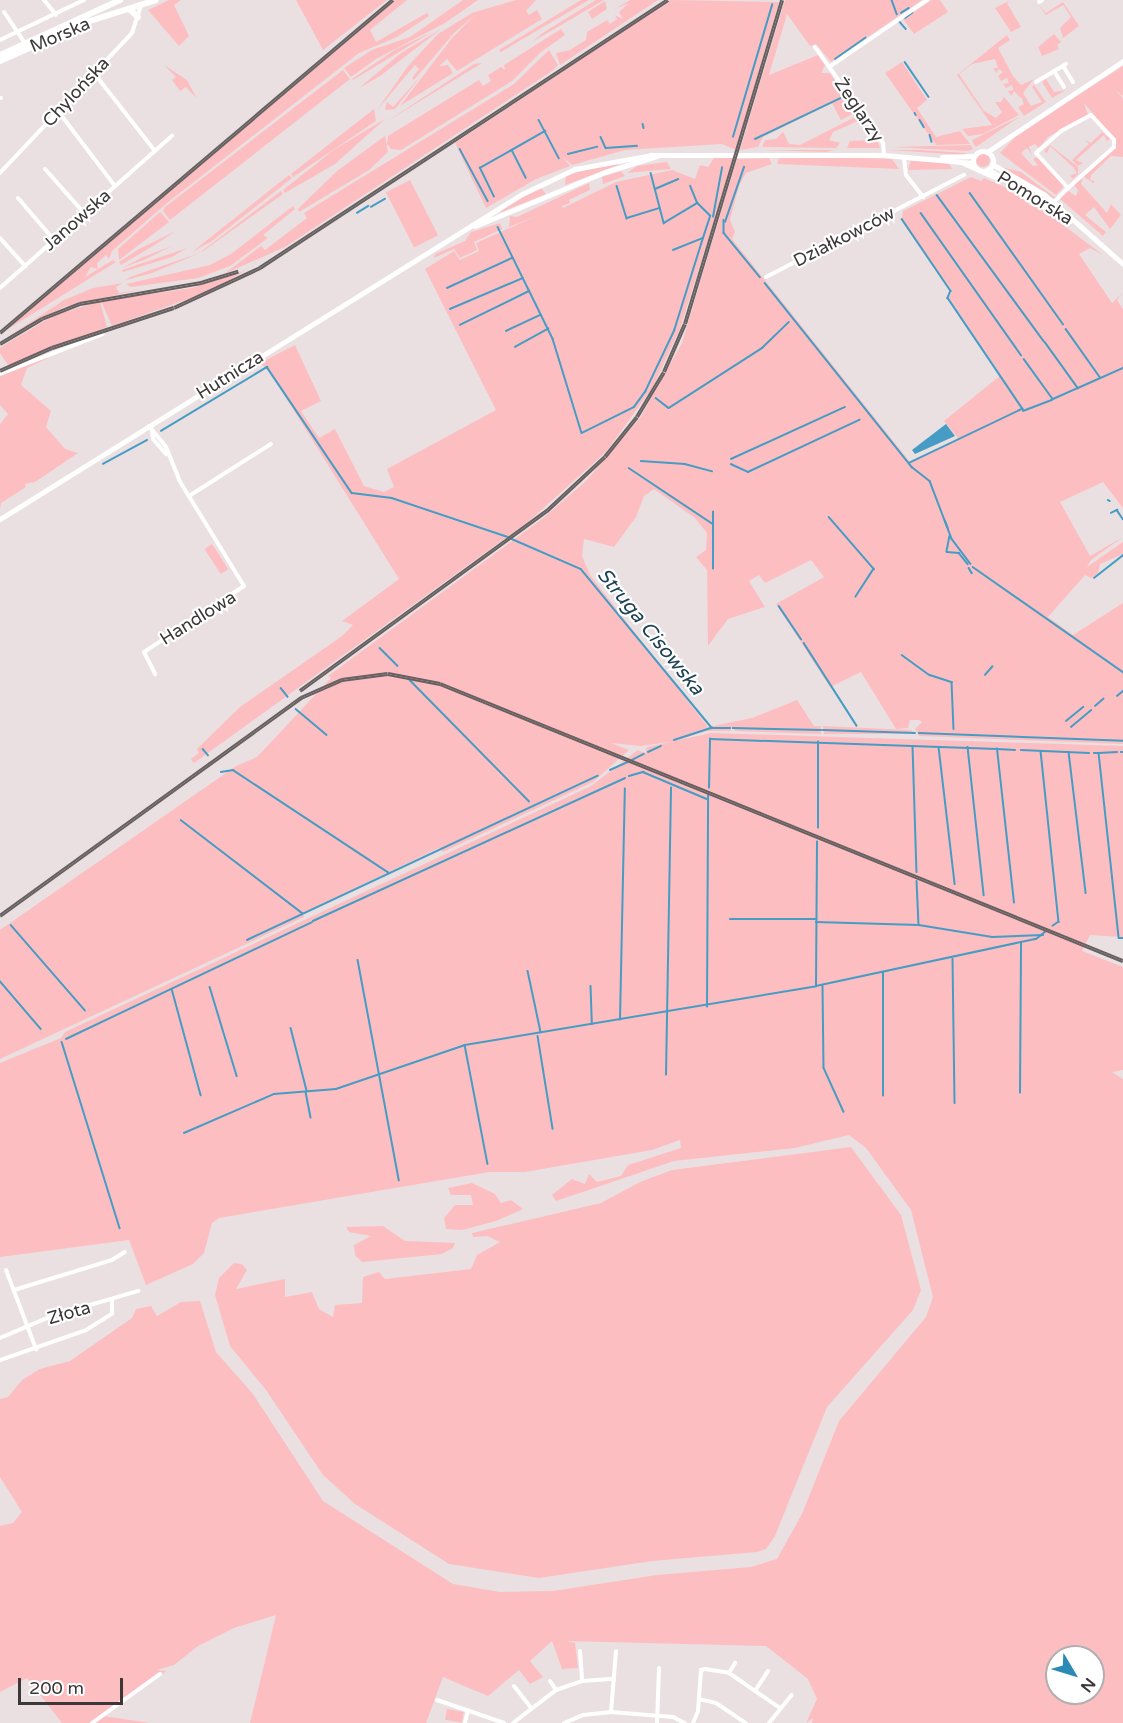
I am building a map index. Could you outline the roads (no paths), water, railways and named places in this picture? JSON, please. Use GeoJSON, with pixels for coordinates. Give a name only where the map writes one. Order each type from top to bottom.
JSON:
{"type":"FeatureCollection","features":[{"type":"Feature","properties":{"kind":"main road","name":"Morska"},"geometry":{"type":"LineString","coordinates":[[0,55],[120,0]]}},
{"type":"Feature","properties":{"kind":"main road","name":"Morska"},"geometry":{"type":"LineString","coordinates":[[0,61],[87,22],[156,0]]}},
{"type":"Feature","properties":{"kind":"main road"},"geometry":{"type":"LineString","coordinates":[[129,9],[138,17]]}},
{"type":"Feature","properties":{"kind":"main road"},"geometry":{"type":"LineString","coordinates":[[973,159],[980,170],[990,166],[989,153],[997,144],[1123,61]]}},
{"type":"Feature","properties":{"kind":"main road"},"geometry":{"type":"LineString","coordinates":[[960,162],[973,159],[979,151],[989,153]]}},
{"type":"Feature","properties":{"kind":"main road","name":"Hutnicza"},"geometry":{"type":"LineString","coordinates":[[0,519],[150,428],[496,209],[562,174],[622,159],[657,156],[884,155],[933,158]]}},
{"type":"Feature","properties":{"kind":"main road","name":"Hutnicza"},"geometry":{"type":"LineString","coordinates":[[460,232],[622,166],[657,156]]}},
{"type":"Feature","properties":{"kind":"main road"},"geometry":{"type":"LineString","coordinates":[[933,158],[973,159]]}},
{"type":"Feature","properties":{"kind":"main road"},"geometry":{"type":"LineString","coordinates":[[933,158],[960,162],[1006,181]]}},
{"type":"Feature","properties":{"kind":"main road"},"geometry":{"type":"LineString","coordinates":[[622,159],[622,166]]}},
{"type":"Feature","properties":{"kind":"main road","name":"Pomorska"},"geometry":{"type":"LineString","coordinates":[[990,166],[1006,181],[1052,204]]}},
{"type":"Feature","properties":{"kind":"main road","name":"Pomorska"},"geometry":{"type":"LineString","coordinates":[[990,166],[1052,204],[1123,264]]}},
{"type":"Feature","properties":{"kind":"main road"},"geometry":{"type":"LineString","coordinates":[[562,174],[563,189]]}},
{"type":"Feature","properties":{"kind":"main road"},"geometry":{"type":"LineString","coordinates":[[540,184],[550,195]]}},
{"type":"Feature","properties":{"kind":"main road"},"geometry":{"type":"LineString","coordinates":[[496,209],[500,215]]}},
{"type":"Feature","properties":{"kind":"street"},"geometry":{"type":"LineString","coordinates":[[44,0],[56,15]]}},
{"type":"Feature","properties":{"kind":"street"},"geometry":{"type":"LineString","coordinates":[[0,40],[84,0]]}},
{"type":"Feature","properties":{"kind":"street","name":"Żeglarzy"},"geometry":{"type":"LineString","coordinates":[[829,67],[927,0]]}},
{"type":"Feature","properties":{"kind":"street","name":"Chylońska"},"geometry":{"type":"LineString","coordinates":[[0,172],[132,33],[141,3]]}},
{"type":"Feature","properties":{"kind":"street"},"geometry":{"type":"LineString","coordinates":[[4,12],[25,44]]}},
{"type":"Feature","properties":{"kind":"street","name":"Żeglarzy"},"geometry":{"type":"LineString","coordinates":[[815,47],[883,143],[884,155]]}},
{"type":"Feature","properties":{"kind":"street"},"geometry":{"type":"LineString","coordinates":[[1036,82],[1064,65],[1073,82]]}},
{"type":"Feature","properties":{"kind":"street"},"geometry":{"type":"LineString","coordinates":[[1054,71],[1064,87]]}},
{"type":"Feature","properties":{"kind":"street"},"geometry":{"type":"LineString","coordinates":[[94,73],[155,152]]}},
{"type":"Feature","properties":{"kind":"street"},"geometry":{"type":"LineString","coordinates":[[58,111],[115,186]]}},
{"type":"Feature","properties":{"kind":"street"},"geometry":{"type":"LineString","coordinates":[[1052,204],[1114,147],[1114,140],[1092,115],[1061,131],[1036,153],[1068,188]]}},
{"type":"Feature","properties":{"kind":"street","name":"Janowska"},"geometry":{"type":"LineString","coordinates":[[0,288],[172,136]]}},
{"type":"Feature","properties":{"kind":"street"},"geometry":{"type":"LineString","coordinates":[[904,156],[906,175],[922,197]]}},
{"type":"Feature","properties":{"kind":"street"},"geometry":{"type":"LineString","coordinates":[[45,170],[84,213]]}},
{"type":"Feature","properties":{"kind":"street","name":"Działkowców"},"geometry":{"type":"LineString","coordinates":[[766,277],[964,175]]}},
{"type":"Feature","properties":{"kind":"street"},"geometry":{"type":"LineString","coordinates":[[18,198],[54,240]]}},
{"type":"Feature","properties":{"kind":"street"},"geometry":{"type":"LineString","coordinates":[[0,238],[25,266]]}},
{"type":"Feature","properties":{"kind":"street"},"geometry":{"type":"LineString","coordinates":[[0,374],[103,334]]}},
{"type":"Feature","properties":{"kind":"street","name":"Handlowa"},"geometry":{"type":"LineString","coordinates":[[150,428],[159,435],[189,496],[244,586],[144,652],[155,675]]}},
{"type":"Feature","properties":{"kind":"street"},"geometry":{"type":"LineString","coordinates":[[189,496],[271,444]]}},
{"type":"Feature","properties":{"kind":"street"},"geometry":{"type":"LineString","coordinates":[[14,1290],[112,1260],[125,1252]]}},
{"type":"Feature","properties":{"kind":"street"},"geometry":{"type":"LineString","coordinates":[[6,1270],[36,1349]]}},
{"type":"Feature","properties":{"kind":"street","name":"Złota"},"geometry":{"type":"LineString","coordinates":[[0,1338],[28,1326],[138,1291]]}},
{"type":"Feature","properties":{"kind":"street"},"geometry":{"type":"LineString","coordinates":[[0,1360],[72,1337],[108,1318],[114,1311],[112,1301]]}},
{"type":"Feature","properties":{"kind":"street"},"geometry":{"type":"LineString","coordinates":[[580,1651],[582,1681]]}},
{"type":"Feature","properties":{"kind":"street"},"geometry":{"type":"LineString","coordinates":[[611,1712],[616,1651]]}},
{"type":"Feature","properties":{"kind":"street"},"geometry":{"type":"LineString","coordinates":[[729,1673],[735,1663]]}},
{"type":"Feature","properties":{"kind":"street"},"geometry":{"type":"LineString","coordinates":[[657,1723],[659,1668]]}},
{"type":"Feature","properties":{"kind":"street"},"geometry":{"type":"LineString","coordinates":[[693,1723],[699,1699],[700,1670],[729,1673],[780,1708]]}},
{"type":"Feature","properties":{"kind":"street"},"geometry":{"type":"LineString","coordinates":[[755,1691],[768,1671]]}},
{"type":"Feature","properties":{"kind":"street"},"geometry":{"type":"LineString","coordinates":[[92,1723],[160,1674]]}},
{"type":"Feature","properties":{"kind":"street"},"geometry":{"type":"LineString","coordinates":[[513,1723],[556,1690],[582,1681],[614,1679]]}},
{"type":"Feature","properties":{"kind":"street"},"geometry":{"type":"LineString","coordinates":[[550,1681],[556,1690]]}},
{"type":"Feature","properties":{"kind":"street"},"geometry":{"type":"LineString","coordinates":[[514,1686],[531,1708]]}},
{"type":"Feature","properties":{"kind":"street"},"geometry":{"type":"LineString","coordinates":[[769,1723],[792,1695]]}},
{"type":"Feature","properties":{"kind":"street"},"geometry":{"type":"LineString","coordinates":[[699,1699],[716,1703],[746,1723]]}},
{"type":"Feature","properties":{"kind":"street"},"geometry":{"type":"LineString","coordinates":[[437,1700],[504,1723]]}},
{"type":"Feature","properties":{"kind":"street"},"geometry":{"type":"LineString","coordinates":[[465,1723],[468,1710]]}},
{"type":"Feature","properties":{"kind":"street"},"geometry":{"type":"LineString","coordinates":[[564,1723],[582,1715],[611,1712],[657,1716],[685,1723]]}},
{"type":"Feature","properties":{"kind":"street"},"geometry":{"type":"LineString","coordinates":[[582,1715],[585,1723]]}},
{"type":"Feature","properties":{"kind":"water"},"geometry":{"type":"Polygon","coordinates":[[[946,424],[955,436],[915,454],[912,450],[946,424]]]}},
{"type":"Feature","properties":{"kind":"waterway"},"geometry":{"type":"LineString","coordinates":[[892,0],[897,14]]}},
{"type":"Feature","properties":{"kind":"waterway"},"geometry":{"type":"LineString","coordinates":[[733,137],[772,5]]}},
{"type":"Feature","properties":{"kind":"waterway"},"geometry":{"type":"LineString","coordinates":[[901,13],[909,8]]}},
{"type":"Feature","properties":{"kind":"waterway"},"geometry":{"type":"LineString","coordinates":[[905,18],[912,13]]}},
{"type":"Feature","properties":{"kind":"waterway"},"geometry":{"type":"LineString","coordinates":[[900,22],[906,29]]}},
{"type":"Feature","properties":{"kind":"waterway"},"geometry":{"type":"LineString","coordinates":[[835,59],[865,38]]}},
{"type":"Feature","properties":{"kind":"waterway"},"geometry":{"type":"LineString","coordinates":[[905,62],[929,97]]}},
{"type":"Feature","properties":{"kind":"waterway"},"geometry":{"type":"LineString","coordinates":[[755,139],[845,96]]}},
{"type":"Feature","properties":{"kind":"waterway"},"geometry":{"type":"LineString","coordinates":[[539,120],[559,158]]}},
{"type":"Feature","properties":{"kind":"waterway"},"geometry":{"type":"LineString","coordinates":[[920,120],[924,127]]}},
{"type":"Feature","properties":{"kind":"waterway"},"geometry":{"type":"LineString","coordinates":[[643,124],[644,128]]}},
{"type":"Feature","properties":{"kind":"waterway"},"geometry":{"type":"LineString","coordinates":[[494,197],[480,168],[545,131]]}},
{"type":"Feature","properties":{"kind":"waterway"},"geometry":{"type":"LineString","coordinates":[[930,135],[932,142]]}},
{"type":"Feature","properties":{"kind":"waterway"},"geometry":{"type":"LineString","coordinates":[[601,137],[606,148],[637,146]]}},
{"type":"Feature","properties":{"kind":"waterway"},"geometry":{"type":"LineString","coordinates":[[568,154],[597,147]]}},
{"type":"Feature","properties":{"kind":"waterway"},"geometry":{"type":"LineString","coordinates":[[460,149],[488,201]]}},
{"type":"Feature","properties":{"kind":"waterway"},"geometry":{"type":"LineString","coordinates":[[512,150],[526,178]]}},
{"type":"Feature","properties":{"kind":"waterway"},"geometry":{"type":"LineString","coordinates":[[725,222],[744,167]]}},
{"type":"Feature","properties":{"kind":"waterway"},"geometry":{"type":"LineString","coordinates":[[713,217],[722,168]]}},
{"type":"Feature","properties":{"kind":"waterway"},"geometry":{"type":"LineString","coordinates":[[651,173],[664,223],[697,203]]}},
{"type":"Feature","properties":{"kind":"waterway"},"geometry":{"type":"LineString","coordinates":[[655,189],[678,179]]}},
{"type":"Feature","properties":{"kind":"waterway"},"geometry":{"type":"LineString","coordinates":[[617,186],[627,218],[660,208]]}},
{"type":"Feature","properties":{"kind":"waterway"},"geometry":{"type":"LineString","coordinates":[[673,250],[703,238],[710,216],[697,203],[690,186]]}},
{"type":"Feature","properties":{"kind":"waterway"},"geometry":{"type":"LineString","coordinates":[[970,193],[1063,324]]}},
{"type":"Feature","properties":{"kind":"waterway"},"geometry":{"type":"LineString","coordinates":[[937,195],[1044,341]]}},
{"type":"Feature","properties":{"kind":"waterway"},"geometry":{"type":"LineString","coordinates":[[371,207],[385,199]]}},
{"type":"Feature","properties":{"kind":"waterway"},"geometry":{"type":"LineString","coordinates":[[357,213],[368,206]]}},
{"type":"Feature","properties":{"kind":"waterway"},"geometry":{"type":"LineString","coordinates":[[921,213],[1021,355]]}},
{"type":"Feature","properties":{"kind":"waterway"},"geometry":{"type":"LineString","coordinates":[[902,219],[951,291],[948,298],[1023,409],[910,463]]}},
{"type":"Feature","properties":{"kind":"waterway"},"geometry":{"type":"LineString","coordinates":[[724,220],[724,233],[760,277]]}},
{"type":"Feature","properties":{"kind":"waterway"},"geometry":{"type":"LineString","coordinates":[[498,227],[553,339],[582,433],[634,407],[645,392],[674,331],[703,238]]}},
{"type":"Feature","properties":{"kind":"waterway"},"geometry":{"type":"LineString","coordinates":[[447,288],[512,258]]}},
{"type":"Feature","properties":{"kind":"waterway"},"geometry":{"type":"LineString","coordinates":[[450,309],[523,278]]}},
{"type":"Feature","properties":{"kind":"waterway"},"geometry":{"type":"LineString","coordinates":[[765,283],[912,467],[930,481],[952,539],[971,564]]}},
{"type":"Feature","properties":{"kind":"waterway"},"geometry":{"type":"LineString","coordinates":[[460,325],[529,291]]}},
{"type":"Feature","properties":{"kind":"waterway"},"geometry":{"type":"LineString","coordinates":[[506,331],[541,315]]}},
{"type":"Feature","properties":{"kind":"waterway"},"geometry":{"type":"LineString","coordinates":[[656,398],[669,408],[762,348],[789,322]]}},
{"type":"Feature","properties":{"kind":"waterway"},"geometry":{"type":"LineString","coordinates":[[515,347],[548,329]]}},
{"type":"Feature","properties":{"kind":"waterway"},"geometry":{"type":"LineString","coordinates":[[1066,329],[1100,377]]}},
{"type":"Feature","properties":{"kind":"waterway"},"geometry":{"type":"LineString","coordinates":[[1045,342],[1078,388],[1123,368]]}},
{"type":"Feature","properties":{"kind":"waterway"},"geometry":{"type":"LineString","coordinates":[[1024,359],[1053,399],[1078,388]]}},
{"type":"Feature","properties":{"kind":"waterway","name":"Struga Cisowska"},"geometry":{"type":"LineString","coordinates":[[161,431],[267,367],[352,493],[392,498],[508,537]]}},
{"type":"Feature","properties":{"kind":"waterway"},"geometry":{"type":"LineString","coordinates":[[1023,411],[1052,400]]}},
{"type":"Feature","properties":{"kind":"waterway"},"geometry":{"type":"LineString","coordinates":[[731,459],[845,407]]}},
{"type":"Feature","properties":{"kind":"waterway"},"geometry":{"type":"LineString","coordinates":[[731,464],[748,472],[859,420]]}},
{"type":"Feature","properties":{"kind":"waterway","name":"Struga Cisowska"},"geometry":{"type":"LineString","coordinates":[[103,464],[147,440]]}},
{"type":"Feature","properties":{"kind":"waterway"},"geometry":{"type":"LineString","coordinates":[[641,461],[685,464],[712,471]]}},
{"type":"Feature","properties":{"kind":"waterway"},"geometry":{"type":"LineString","coordinates":[[629,468],[713,524]]}},
{"type":"Feature","properties":{"kind":"waterway"},"geometry":{"type":"LineString","coordinates":[[1111,513],[1117,510],[1123,519]]}},
{"type":"Feature","properties":{"kind":"waterway"},"geometry":{"type":"LineString","coordinates":[[713,512],[713,569]]}},
{"type":"Feature","properties":{"kind":"waterway"},"geometry":{"type":"LineString","coordinates":[[829,517],[874,569],[856,597]]}},
{"type":"Feature","properties":{"kind":"waterway"},"geometry":{"type":"LineString","coordinates":[[945,520],[948,528]]}},
{"type":"Feature","properties":{"kind":"waterway"},"geometry":{"type":"LineString","coordinates":[[950,536],[947,552],[959,553],[968,564]]}},
{"type":"Feature","properties":{"kind":"waterway","name":"Struga Cisowska"},"geometry":{"type":"LineString","coordinates":[[512,539],[581,569],[712,728],[730,728]]}},
{"type":"Feature","properties":{"kind":"waterway"},"geometry":{"type":"LineString","coordinates":[[1094,578],[1123,555]]}},
{"type":"Feature","properties":{"kind":"waterway"},"geometry":{"type":"LineString","coordinates":[[973,567],[1123,672]]}},
{"type":"Feature","properties":{"kind":"waterway"},"geometry":{"type":"LineString","coordinates":[[969,568],[972,573]]}},
{"type":"Feature","properties":{"kind":"waterway"},"geometry":{"type":"LineString","coordinates":[[779,606],[801,639]]}},
{"type":"Feature","properties":{"kind":"waterway"},"geometry":{"type":"LineString","coordinates":[[804,643],[857,726]]}},
{"type":"Feature","properties":{"kind":"waterway"},"geometry":{"type":"LineString","coordinates":[[380,648],[398,666]]}},
{"type":"Feature","properties":{"kind":"waterway"},"geometry":{"type":"LineString","coordinates":[[902,655],[930,675],[952,682],[954,729]]}},
{"type":"Feature","properties":{"kind":"waterway"},"geometry":{"type":"LineString","coordinates":[[985,675],[992,667]]}},
{"type":"Feature","properties":{"kind":"waterway"},"geometry":{"type":"LineString","coordinates":[[410,680],[529,801]]}},
{"type":"Feature","properties":{"kind":"waterway"},"geometry":{"type":"LineString","coordinates":[[281,688],[288,697]]}},
{"type":"Feature","properties":{"kind":"waterway"},"geometry":{"type":"LineString","coordinates":[[1117,696],[1123,691]]}},
{"type":"Feature","properties":{"kind":"waterway"},"geometry":{"type":"LineString","coordinates":[[1095,706],[1103,699]]}},
{"type":"Feature","properties":{"kind":"waterway"},"geometry":{"type":"LineString","coordinates":[[1066,721],[1083,707]]}},
{"type":"Feature","properties":{"kind":"waterway"},"geometry":{"type":"LineString","coordinates":[[296,709],[327,735]]}},
{"type":"Feature","properties":{"kind":"waterway"},"geometry":{"type":"LineString","coordinates":[[1071,727],[1091,710]]}},
{"type":"Feature","properties":{"kind":"waterway"},"geometry":{"type":"LineString","coordinates":[[674,740],[712,728]]}},
{"type":"Feature","properties":{"kind":"waterway","name":"Struga Cisowska"},"geometry":{"type":"LineString","coordinates":[[733,728],[821,730]]}},
{"type":"Feature","properties":{"kind":"waterway","name":"Struga Cisowska"},"geometry":{"type":"LineString","coordinates":[[823,730],[915,733]]}},
{"type":"Feature","properties":{"kind":"waterway","name":"Struga Cisowska"},"geometry":{"type":"LineString","coordinates":[[919,733],[1123,741]]}},
{"type":"Feature","properties":{"kind":"waterway"},"geometry":{"type":"LineString","coordinates":[[709,788],[710,739],[997,749]]}},
{"type":"Feature","properties":{"kind":"waterway"},"geometry":{"type":"LineString","coordinates":[[818,742],[818,828]]}},
{"type":"Feature","properties":{"kind":"waterway"},"geometry":{"type":"LineString","coordinates":[[648,752],[661,746]]}},
{"type":"Feature","properties":{"kind":"waterway"},"geometry":{"type":"LineString","coordinates":[[913,746],[917,872]]}},
{"type":"Feature","properties":{"kind":"waterway"},"geometry":{"type":"LineString","coordinates":[[939,747],[955,884]]}},
{"type":"Feature","properties":{"kind":"waterway"},"geometry":{"type":"LineString","coordinates":[[968,747],[984,895]]}},
{"type":"Feature","properties":{"kind":"waterway"},"geometry":{"type":"LineString","coordinates":[[203,749],[208,755]]}},
{"type":"Feature","properties":{"kind":"waterway"},"geometry":{"type":"LineString","coordinates":[[1014,903],[997,749],[1015,750]]}},
{"type":"Feature","properties":{"kind":"waterway"},"geometry":{"type":"LineString","coordinates":[[1021,750],[1089,753]]}},
{"type":"Feature","properties":{"kind":"waterway"},"geometry":{"type":"LineString","coordinates":[[1041,751],[1059,922],[1053,926]]}},
{"type":"Feature","properties":{"kind":"waterway"},"geometry":{"type":"LineString","coordinates":[[1069,752],[1086,893]]}},
{"type":"Feature","properties":{"kind":"waterway"},"geometry":{"type":"LineString","coordinates":[[1099,753],[1117,752]]}},
{"type":"Feature","properties":{"kind":"waterway"},"geometry":{"type":"LineString","coordinates":[[1094,753],[1099,753],[1119,938],[1123,938]]}},
{"type":"Feature","properties":{"kind":"waterway"},"geometry":{"type":"LineString","coordinates":[[632,760],[644,754]]}},
{"type":"Feature","properties":{"kind":"waterway"},"geometry":{"type":"LineString","coordinates":[[610,770],[628,762]]}},
{"type":"Feature","properties":{"kind":"waterway"},"geometry":{"type":"LineString","coordinates":[[221,772],[233,770],[389,873]]}},
{"type":"Feature","properties":{"kind":"waterway"},"geometry":{"type":"LineString","coordinates":[[629,776],[643,772],[707,799]]}},
{"type":"Feature","properties":{"kind":"waterway"},"geometry":{"type":"LineString","coordinates":[[247,940],[597,776]]}},
{"type":"Feature","properties":{"kind":"waterway"},"geometry":{"type":"LineString","coordinates":[[313,921],[625,778]]}},
{"type":"Feature","properties":{"kind":"waterway"},"geometry":{"type":"LineString","coordinates":[[666,1075],[671,788]]}},
{"type":"Feature","properties":{"kind":"waterway"},"geometry":{"type":"LineString","coordinates":[[620,1020],[625,789]]}},
{"type":"Feature","properties":{"kind":"waterway"},"geometry":{"type":"LineString","coordinates":[[707,1007],[708,795]]}},
{"type":"Feature","properties":{"kind":"waterway"},"geometry":{"type":"LineString","coordinates":[[181,820],[302,913]]}},
{"type":"Feature","properties":{"kind":"waterway"},"geometry":{"type":"LineString","coordinates":[[816,986],[817,842]]}},
{"type":"Feature","properties":{"kind":"waterway"},"geometry":{"type":"LineString","coordinates":[[917,881],[919,925]]}},
{"type":"Feature","properties":{"kind":"waterway"},"geometry":{"type":"LineString","coordinates":[[730,919],[815,919]]}},
{"type":"Feature","properties":{"kind":"waterway"},"geometry":{"type":"LineString","coordinates":[[66,1039],[312,922]]}},
{"type":"Feature","properties":{"kind":"waterway"},"geometry":{"type":"LineString","coordinates":[[816,922],[919,925],[992,937],[1043,935]]}},
{"type":"Feature","properties":{"kind":"waterway"},"geometry":{"type":"LineString","coordinates":[[11,925],[85,1010]]}},
{"type":"Feature","properties":{"kind":"waterway"},"geometry":{"type":"LineString","coordinates":[[184,1133],[274,1094],[336,1089],[465,1045],[816,986],[1036,939],[1045,932]]}},
{"type":"Feature","properties":{"kind":"waterway"},"geometry":{"type":"LineString","coordinates":[[1020,1093],[1021,943]]}},
{"type":"Feature","properties":{"kind":"waterway"},"geometry":{"type":"LineString","coordinates":[[953,959],[955,1103]]}},
{"type":"Feature","properties":{"kind":"waterway"},"geometry":{"type":"LineString","coordinates":[[358,960],[399,1180]]}},
{"type":"Feature","properties":{"kind":"waterway"},"geometry":{"type":"LineString","coordinates":[[528,971],[541,1032]]}},
{"type":"Feature","properties":{"kind":"waterway"},"geometry":{"type":"LineString","coordinates":[[883,973],[883,1096]]}},
{"type":"Feature","properties":{"kind":"waterway"},"geometry":{"type":"LineString","coordinates":[[0,981],[41,1029]]}},
{"type":"Feature","properties":{"kind":"waterway"},"geometry":{"type":"LineString","coordinates":[[591,986],[592,1024]]}},
{"type":"Feature","properties":{"kind":"waterway"},"geometry":{"type":"LineString","coordinates":[[823,986],[824,1068],[844,1112]]}},
{"type":"Feature","properties":{"kind":"waterway"},"geometry":{"type":"LineString","coordinates":[[210,987],[237,1076]]}},
{"type":"Feature","properties":{"kind":"waterway"},"geometry":{"type":"LineString","coordinates":[[172,989],[201,1095]]}},
{"type":"Feature","properties":{"kind":"waterway"},"geometry":{"type":"LineString","coordinates":[[291,1028],[307,1091]]}},
{"type":"Feature","properties":{"kind":"waterway"},"geometry":{"type":"LineString","coordinates":[[538,1036],[553,1129]]}},
{"type":"Feature","properties":{"kind":"waterway"},"geometry":{"type":"LineString","coordinates":[[62,1042],[120,1228]]}},
{"type":"Feature","properties":{"kind":"waterway"},"geometry":{"type":"LineString","coordinates":[[465,1045],[488,1164]]}},
{"type":"Feature","properties":{"kind":"waterway"},"geometry":{"type":"LineString","coordinates":[[306,1092],[311,1118]]}},
{"type":"Feature","properties":{"kind":"railway"},"geometry":{"type":"LineString","coordinates":[[0,333],[393,0]]}},
{"type":"Feature","properties":{"kind":"railway"},"geometry":{"type":"LineString","coordinates":[[0,371],[52,348],[174,308],[260,268],[668,0]]}},
{"type":"Feature","properties":{"kind":"railway"},"geometry":{"type":"LineString","coordinates":[[300,691],[547,511],[605,457],[637,417],[664,372],[685,324],[782,0]]}},
{"type":"Feature","properties":{"kind":"railway"},"geometry":{"type":"LineString","coordinates":[[0,344],[42,319],[80,304],[201,283],[238,272]]}},
{"type":"Feature","properties":{"kind":"railway"},"geometry":{"type":"LineString","coordinates":[[0,916],[301,698],[342,680],[388,674],[440,684],[1123,961]]}}]}
